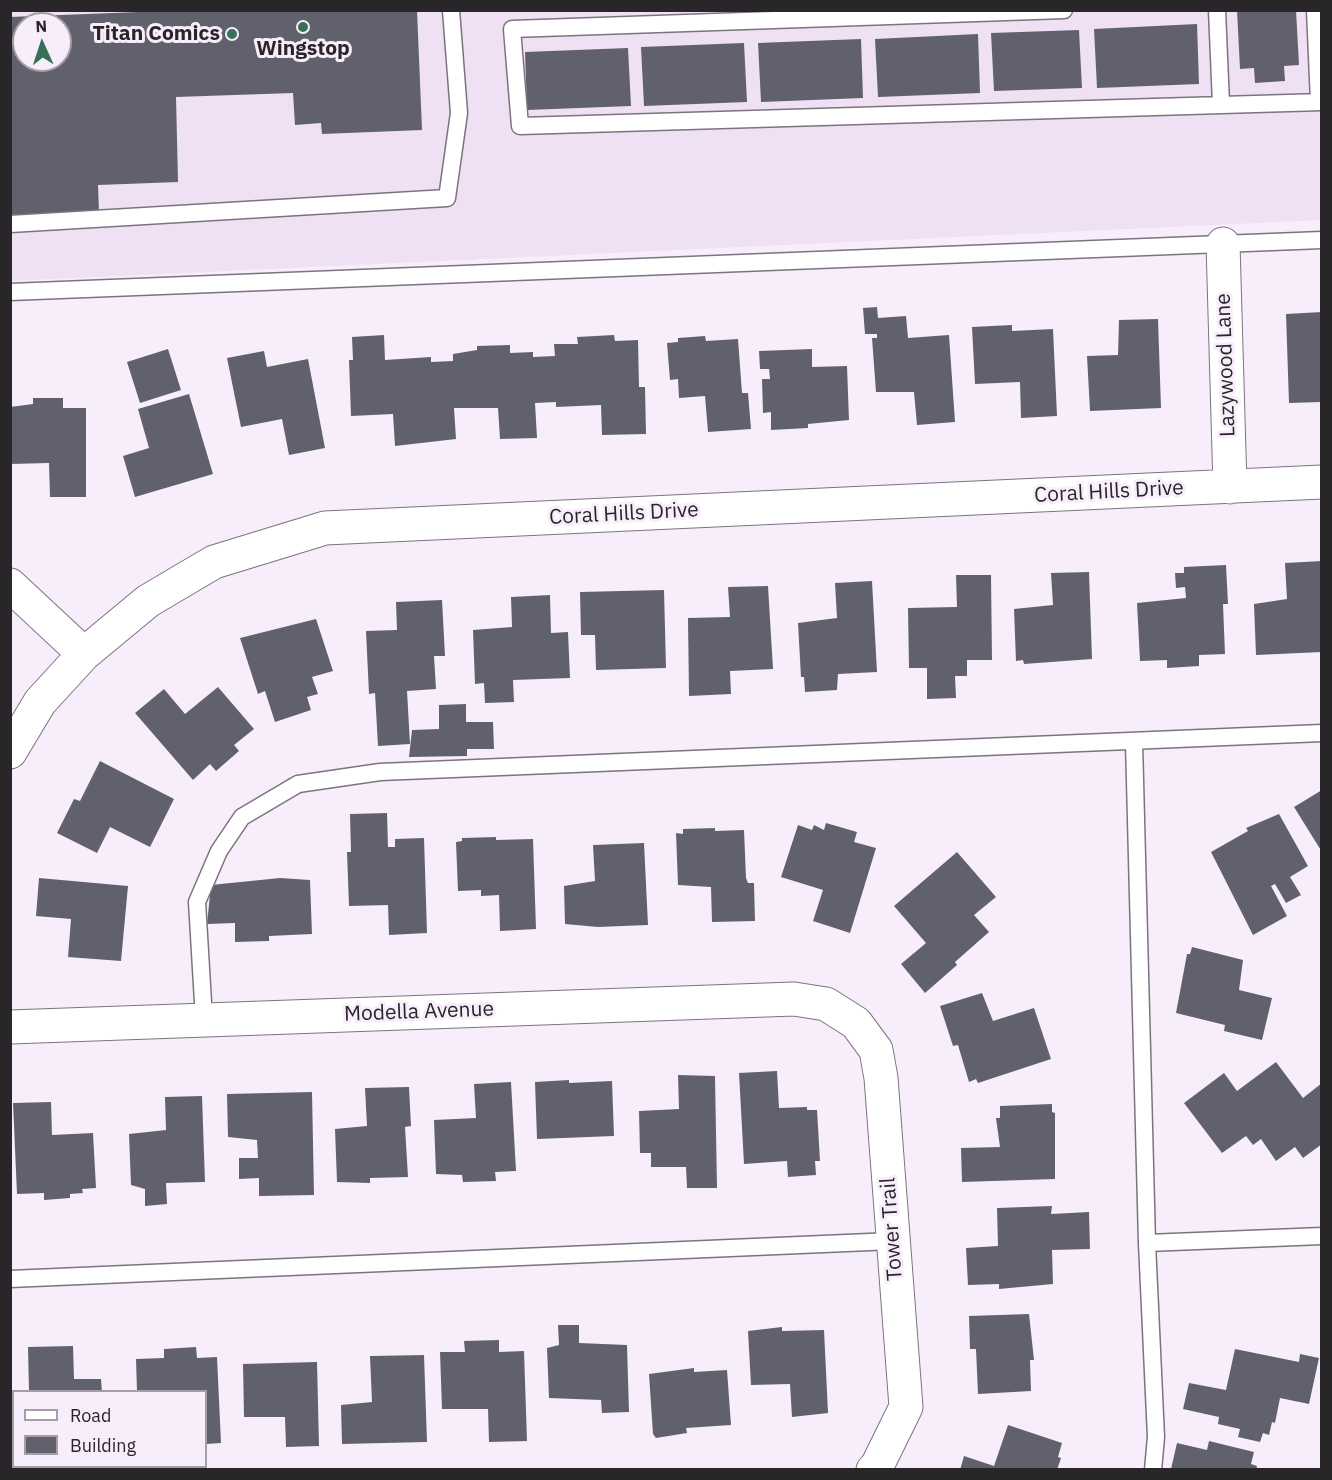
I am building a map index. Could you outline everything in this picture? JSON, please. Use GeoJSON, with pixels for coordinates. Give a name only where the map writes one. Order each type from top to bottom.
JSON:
{"type":"FeatureCollection","features":[{"type":"Feature","properties":{"kind":"street","name":"Lazywood Lane"},"geometry":{"type":"LineString","coordinates":[[1222,244],[1230,487]]}},
{"type":"Feature","properties":{"kind":"street","name":"Coral Hills Drive"},"geometry":{"type":"LineString","coordinates":[[10,752],[40,702],[84,654],[148,601],[214,562],[325,528],[1322,482]]}},
{"type":"Feature","properties":{"kind":"street"},"geometry":{"type":"LineString","coordinates":[[10,585],[84,654]]}},
{"type":"Feature","properties":{"kind":"street","name":"Modella Avenue"},"geometry":{"type":"LineString","coordinates":[[10,1028],[204,1019],[794,999],[826,1004]]}},
{"type":"Feature","properties":{"kind":"street","name":"Tower Trail"},"geometry":{"type":"LineString","coordinates":[[826,1004],[856,1023],[876,1050],[881,1078],[906,1407],[873,1470]]}},
{"type":"Feature","properties":{"kind":"lane"},"geometry":{"type":"LineString","coordinates":[[10,224],[447,198],[459,113],[451,10]]}},
{"type":"Feature","properties":{"kind":"lane"},"geometry":{"type":"LineString","coordinates":[[1064,10],[512,29],[520,126],[1320,102],[1315,10]]}},
{"type":"Feature","properties":{"kind":"lane"},"geometry":{"type":"LineString","coordinates":[[1217,10],[1221,104]]}},
{"type":"Feature","properties":{"kind":"lane"},"geometry":{"type":"LineString","coordinates":[[10,292],[1322,240]]}},
{"type":"Feature","properties":{"kind":"lane"},"geometry":{"type":"LineString","coordinates":[[204,1019],[197,902],[219,851],[242,818],[298,784],[380,772],[1322,734]]}},
{"type":"Feature","properties":{"kind":"lane"},"geometry":{"type":"LineString","coordinates":[[1134,742],[1147,1243],[1156,1437],[1153,1470]]}},
{"type":"Feature","properties":{"kind":"lane"},"geometry":{"type":"LineString","coordinates":[[1147,1243],[1322,1236]]}},
{"type":"Feature","properties":{"kind":"lane"},"geometry":{"type":"LineString","coordinates":[[10,1279],[893,1241]]}},
{"type":"Feature","properties":{"kind":"shaded area"},"geometry":{"type":"Polygon","coordinates":[[[10,11],[1321,11],[1321,220],[11,281],[10,11]]]}},
{"type":"Feature","properties":{"kind":"building"},"geometry":{"type":"Polygon","coordinates":[[[189,10],[417,10],[422,130],[322,134],[321,123],[295,125],[293,93],[176,97],[178,182],[98,185],[99,212],[10,215],[10,17],[12,17],[12,72],[72,72],[72,15],[189,10]]]}},
{"type":"Feature","properties":{"kind":"building"},"geometry":{"type":"Polygon","coordinates":[[[1237,10],[1296,10],[1299,65],[1284,66],[1285,81],[1255,83],[1254,68],[1240,69],[1237,10]]]}},
{"type":"Feature","properties":{"kind":"building"},"geometry":{"type":"Polygon","coordinates":[[[1197,24],[1199,84],[1097,88],[1094,29],[1197,24]]]}},
{"type":"Feature","properties":{"kind":"building"},"geometry":{"type":"Polygon","coordinates":[[[1079,30],[1082,88],[994,91],[991,33],[1079,30]]]}},
{"type":"Feature","properties":{"kind":"building"},"geometry":{"type":"Polygon","coordinates":[[[978,34],[980,93],[878,97],[875,39],[978,34]]]}},
{"type":"Feature","properties":{"kind":"building"},"geometry":{"type":"Polygon","coordinates":[[[861,39],[863,98],[761,102],[758,43],[861,39]]]}},
{"type":"Feature","properties":{"kind":"building"},"geometry":{"type":"Polygon","coordinates":[[[744,43],[747,102],[644,106],[641,47],[744,43]]]}},
{"type":"Feature","properties":{"kind":"building"},"geometry":{"type":"Polygon","coordinates":[[[628,48],[631,106],[527,110],[525,52],[628,48]]]}},
{"type":"Feature","properties":{"kind":"building"},"geometry":{"type":"Polygon","coordinates":[[[877,307],[878,318],[906,316],[908,338],[949,335],[955,422],[917,425],[914,392],[876,392],[872,338],[877,338],[877,334],[865,334],[863,308],[877,307]]]}},
{"type":"Feature","properties":{"kind":"building"},"geometry":{"type":"Polygon","coordinates":[[[1322,312],[1322,402],[1289,403],[1286,314],[1322,312]]]}},
{"type":"Feature","properties":{"kind":"building"},"geometry":{"type":"Polygon","coordinates":[[[1158,319],[1161,408],[1090,411],[1087,356],[1118,355],[1119,320],[1158,319]]]}},
{"type":"Feature","properties":{"kind":"building"},"geometry":{"type":"Polygon","coordinates":[[[1012,325],[1012,331],[1053,329],[1057,416],[1021,418],[1020,382],[975,384],[972,327],[1012,325]]]}},
{"type":"Feature","properties":{"kind":"building"},"geometry":{"type":"Polygon","coordinates":[[[384,335],[385,360],[431,357],[431,362],[453,361],[453,354],[477,350],[477,346],[510,345],[510,353],[533,352],[533,357],[555,356],[554,344],[578,344],[577,337],[614,335],[615,341],[638,340],[639,387],[645,387],[646,434],[602,435],[601,405],[556,407],[556,402],[535,403],[537,438],[500,439],[498,408],[454,408],[456,439],[395,446],[393,414],[351,416],[349,360],[353,360],[352,337],[384,335]]]}},
{"type":"Feature","properties":{"kind":"building"},"geometry":{"type":"Polygon","coordinates":[[[705,336],[706,341],[738,339],[742,393],[748,393],[751,429],[708,432],[705,396],[679,398],[678,379],[670,380],[667,343],[678,342],[678,338],[705,336]]]}},
{"type":"Feature","properties":{"kind":"building"},"geometry":{"type":"Polygon","coordinates":[[[168,349],[181,390],[140,403],[127,362],[168,349]]]}},
{"type":"Feature","properties":{"kind":"building"},"geometry":{"type":"Polygon","coordinates":[[[812,349],[812,367],[847,366],[849,420],[808,424],[808,428],[771,430],[771,412],[763,413],[762,379],[770,379],[769,369],[760,369],[759,351],[812,349]]]}},
{"type":"Feature","properties":{"kind":"building"},"geometry":{"type":"Polygon","coordinates":[[[264,351],[267,367],[308,359],[325,448],[289,455],[282,419],[241,427],[227,358],[264,351]]]}},
{"type":"Feature","properties":{"kind":"building"},"geometry":{"type":"Polygon","coordinates":[[[189,394],[213,474],[135,497],[123,456],[149,448],[138,409],[189,394]]]}},
{"type":"Feature","properties":{"kind":"building"},"geometry":{"type":"Polygon","coordinates":[[[33,398],[63,398],[63,408],[86,408],[86,497],[50,497],[49,463],[10,464],[10,407],[33,404],[33,398]]]}},
{"type":"Feature","properties":{"kind":"building"},"geometry":{"type":"Polygon","coordinates":[[[1322,561],[1322,652],[1256,655],[1254,604],[1287,599],[1285,563],[1322,561]]]}},
{"type":"Feature","properties":{"kind":"building"},"geometry":{"type":"Polygon","coordinates":[[[1226,565],[1228,604],[1223,604],[1225,654],[1199,655],[1199,666],[1167,668],[1167,660],[1140,661],[1137,603],[1186,598],[1185,587],[1176,588],[1175,573],[1184,573],[1184,567],[1226,565]]]}},
{"type":"Feature","properties":{"kind":"building"},"geometry":{"type":"Polygon","coordinates":[[[1089,572],[1092,659],[1024,664],[1023,660],[1016,661],[1014,609],[1053,605],[1051,573],[1089,572]]]}},
{"type":"Feature","properties":{"kind":"building"},"geometry":{"type":"Polygon","coordinates":[[[956,575],[991,575],[992,660],[967,660],[967,676],[955,676],[956,698],[927,699],[927,668],[909,668],[908,608],[957,607],[956,575]]]}},
{"type":"Feature","properties":{"kind":"building"},"geometry":{"type":"Polygon","coordinates":[[[872,581],[877,672],[838,674],[837,690],[805,692],[804,677],[801,677],[798,623],[837,618],[835,583],[872,581]]]}},
{"type":"Feature","properties":{"kind":"building"},"geometry":{"type":"Polygon","coordinates":[[[768,586],[773,669],[730,671],[731,694],[689,696],[688,618],[730,617],[728,587],[768,586]]]}},
{"type":"Feature","properties":{"kind":"building"},"geometry":{"type":"Polygon","coordinates":[[[664,590],[666,668],[596,670],[595,635],[581,635],[580,592],[664,590]]]}},
{"type":"Feature","properties":{"kind":"building"},"geometry":{"type":"Polygon","coordinates":[[[550,595],[551,633],[568,632],[570,678],[513,680],[514,702],[485,703],[484,683],[475,684],[473,630],[512,627],[511,597],[550,595]]]}},
{"type":"Feature","properties":{"kind":"building"},"geometry":{"type":"Polygon","coordinates":[[[442,600],[445,656],[434,656],[436,689],[407,691],[410,744],[378,746],[375,693],[369,694],[366,631],[397,630],[396,602],[442,600]]]}},
{"type":"Feature","properties":{"kind":"building"},"geometry":{"type":"Polygon","coordinates":[[[316,619],[333,671],[312,677],[318,694],[307,697],[311,710],[275,722],[265,691],[258,694],[240,638],[316,619]]]}},
{"type":"Feature","properties":{"kind":"building"},"geometry":{"type":"Polygon","coordinates":[[[218,687],[254,729],[234,745],[239,751],[216,771],[210,764],[193,780],[135,713],[164,689],[185,714],[218,687]]]}},
{"type":"Feature","properties":{"kind":"building"},"geometry":{"type":"Polygon","coordinates":[[[466,704],[466,722],[493,722],[494,749],[467,749],[467,756],[409,757],[412,730],[439,729],[439,705],[466,704]]]}},
{"type":"Feature","properties":{"kind":"building"},"geometry":{"type":"Polygon","coordinates":[[[100,761],[174,799],[150,847],[110,827],[97,853],[57,833],[74,799],[80,801],[100,761]]]}},
{"type":"Feature","properties":{"kind":"building"},"geometry":{"type":"Polygon","coordinates":[[[1322,790],[1322,852],[1294,807],[1322,790]]]}},
{"type":"Feature","properties":{"kind":"building"},"geometry":{"type":"Polygon","coordinates":[[[387,813],[388,847],[395,847],[395,839],[424,838],[427,933],[389,935],[388,905],[349,906],[347,852],[351,852],[350,814],[387,813]]]}},
{"type":"Feature","properties":{"kind":"building"},"geometry":{"type":"Polygon","coordinates":[[[1279,814],[1308,866],[1290,877],[1301,895],[1286,903],[1275,884],[1271,886],[1287,916],[1253,935],[1211,852],[1248,831],[1246,828],[1279,814]]]}},
{"type":"Feature","properties":{"kind":"building"},"geometry":{"type":"Polygon","coordinates":[[[826,823],[857,832],[854,842],[876,848],[850,933],[813,921],[823,890],[781,877],[798,825],[812,830],[814,825],[824,830],[826,823]]]}},
{"type":"Feature","properties":{"kind":"building"},"geometry":{"type":"Polygon","coordinates":[[[715,828],[715,831],[744,830],[746,878],[748,883],[754,883],[755,921],[712,922],[711,887],[678,885],[676,833],[683,834],[683,829],[715,828]]]}},
{"type":"Feature","properties":{"kind":"building"},"geometry":{"type":"Polygon","coordinates":[[[496,837],[496,840],[533,839],[536,929],[500,931],[499,895],[481,896],[481,890],[458,891],[456,842],[462,841],[462,838],[496,837]]]}},
{"type":"Feature","properties":{"kind":"building"},"geometry":{"type":"Polygon","coordinates":[[[644,843],[648,925],[598,927],[565,924],[564,886],[595,881],[593,845],[644,843]]]}},
{"type":"Feature","properties":{"kind":"building"},"geometry":{"type":"Polygon","coordinates":[[[957,852],[996,897],[974,915],[989,932],[955,962],[957,965],[925,993],[901,964],[926,943],[894,906],[957,852]]]}},
{"type":"Feature","properties":{"kind":"building"},"geometry":{"type":"Polygon","coordinates":[[[39,878],[128,886],[121,961],[68,957],[71,919],[36,916],[39,878]]]}},
{"type":"Feature","properties":{"kind":"building"},"geometry":{"type":"Polygon","coordinates":[[[280,878],[310,880],[312,934],[269,936],[269,941],[235,942],[235,923],[207,924],[211,885],[280,878]]]}},
{"type":"Feature","properties":{"kind":"building"},"geometry":{"type":"Polygon","coordinates":[[[1192,947],[1243,960],[1239,990],[1272,998],[1262,1040],[1224,1031],[1225,1025],[1176,1013],[1187,954],[1190,954],[1192,947]]]}},
{"type":"Feature","properties":{"kind":"building"},"geometry":{"type":"Polygon","coordinates":[[[982,993],[993,1021],[1034,1008],[1051,1059],[978,1083],[976,1079],[969,1082],[958,1045],[953,1046],[940,1006],[982,993]]]}},
{"type":"Feature","properties":{"kind":"building"},"geometry":{"type":"Polygon","coordinates":[[[1276,1062],[1303,1098],[1322,1083],[1322,1139],[1320,1140],[1322,1144],[1303,1158],[1295,1147],[1276,1161],[1261,1139],[1253,1145],[1246,1136],[1222,1153],[1184,1103],[1224,1073],[1237,1091],[1276,1062]]]}},
{"type":"Feature","properties":{"kind":"building"},"geometry":{"type":"Polygon","coordinates":[[[777,1071],[779,1108],[807,1107],[807,1110],[817,1110],[820,1161],[815,1161],[816,1175],[788,1177],[787,1161],[744,1164],[739,1073],[777,1071]]]}},
{"type":"Feature","properties":{"kind":"building"},"geometry":{"type":"Polygon","coordinates":[[[678,1075],[715,1076],[717,1188],[687,1188],[686,1167],[651,1167],[651,1153],[640,1153],[639,1111],[679,1109],[678,1075]]]}},
{"type":"Feature","properties":{"kind":"building"},"geometry":{"type":"Polygon","coordinates":[[[569,1080],[569,1083],[612,1081],[614,1136],[537,1139],[535,1082],[569,1080]]]}},
{"type":"Feature","properties":{"kind":"building"},"geometry":{"type":"Polygon","coordinates":[[[511,1082],[516,1171],[495,1172],[496,1181],[463,1182],[462,1175],[436,1174],[434,1120],[476,1118],[474,1084],[511,1082]]]}},
{"type":"Feature","properties":{"kind":"building"},"geometry":{"type":"Polygon","coordinates":[[[409,1087],[411,1126],[405,1127],[408,1177],[370,1178],[370,1183],[337,1182],[335,1129],[367,1126],[365,1088],[409,1087]]]}},
{"type":"Feature","properties":{"kind":"building"},"geometry":{"type":"Polygon","coordinates":[[[312,1092],[314,1195],[259,1196],[259,1178],[239,1179],[239,1158],[258,1158],[257,1140],[228,1137],[227,1094],[312,1092]]]}},
{"type":"Feature","properties":{"kind":"building"},"geometry":{"type":"Polygon","coordinates":[[[202,1096],[205,1182],[166,1183],[167,1204],[145,1206],[145,1189],[131,1185],[129,1134],[166,1130],[165,1097],[202,1096]]]}},
{"type":"Feature","properties":{"kind":"building"},"geometry":{"type":"Polygon","coordinates":[[[51,1102],[52,1135],[93,1133],[96,1188],[82,1189],[83,1193],[70,1194],[70,1198],[44,1200],[44,1193],[17,1194],[13,1103],[51,1102]]]}},
{"type":"Feature","properties":{"kind":"building"},"geometry":{"type":"Polygon","coordinates":[[[1052,1104],[1052,1112],[1055,1113],[1055,1179],[962,1182],[961,1148],[1000,1147],[996,1118],[1000,1118],[1000,1106],[1052,1104]]]}},
{"type":"Feature","properties":{"kind":"building"},"geometry":{"type":"Polygon","coordinates":[[[1052,1206],[1051,1214],[1089,1212],[1090,1249],[1052,1250],[1053,1284],[999,1289],[999,1284],[968,1285],[966,1248],[998,1246],[997,1208],[1052,1206]]]}},
{"type":"Feature","properties":{"kind":"building"},"geometry":{"type":"Polygon","coordinates":[[[1029,1314],[1034,1360],[1030,1360],[1031,1391],[978,1394],[976,1349],[970,1349],[969,1316],[1029,1314]]]}},
{"type":"Feature","properties":{"kind":"building"},"geometry":{"type":"Polygon","coordinates":[[[558,1325],[579,1325],[579,1343],[627,1345],[629,1412],[602,1413],[601,1400],[549,1398],[547,1348],[559,1345],[558,1325]]]}},
{"type":"Feature","properties":{"kind":"building"},"geometry":{"type":"Polygon","coordinates":[[[782,1327],[782,1331],[824,1330],[828,1413],[792,1417],[790,1384],[751,1385],[748,1331],[782,1327]]]}},
{"type":"Feature","properties":{"kind":"building"},"geometry":{"type":"Polygon","coordinates":[[[499,1340],[499,1352],[524,1351],[527,1441],[489,1442],[488,1409],[442,1409],[440,1352],[465,1352],[464,1341],[499,1340]]]}},
{"type":"Feature","properties":{"kind":"building"},"geometry":{"type":"Polygon","coordinates":[[[73,1346],[74,1379],[101,1379],[102,1390],[29,1390],[28,1347],[73,1346]]]}},
{"type":"Feature","properties":{"kind":"building"},"geometry":{"type":"Polygon","coordinates":[[[196,1347],[197,1358],[217,1357],[221,1443],[207,1444],[207,1390],[137,1390],[136,1359],[164,1358],[164,1349],[196,1347]]]}},
{"type":"Feature","properties":{"kind":"building"},"geometry":{"type":"Polygon","coordinates":[[[1235,1349],[1299,1362],[1300,1354],[1319,1358],[1309,1404],[1280,1398],[1275,1423],[1272,1422],[1269,1435],[1263,1433],[1260,1442],[1238,1437],[1240,1429],[1218,1424],[1219,1417],[1183,1409],[1189,1383],[1226,1390],[1235,1349]]]}},
{"type":"Feature","properties":{"kind":"building"},"geometry":{"type":"Polygon","coordinates":[[[424,1355],[427,1442],[342,1444],[341,1405],[372,1402],[370,1356],[424,1355]]]}},
{"type":"Feature","properties":{"kind":"building"},"geometry":{"type":"Polygon","coordinates":[[[317,1362],[319,1446],[286,1447],[285,1417],[244,1417],[243,1364],[317,1362]]]}},
{"type":"Feature","properties":{"kind":"building"},"geometry":{"type":"Polygon","coordinates":[[[694,1368],[694,1372],[727,1370],[731,1425],[686,1428],[687,1433],[656,1438],[653,1434],[649,1374],[694,1368]]]}},
{"type":"Feature","properties":{"kind":"building"},"geometry":{"type":"Polygon","coordinates":[[[1008,1425],[1062,1443],[1057,1470],[960,1470],[964,1456],[994,1466],[1008,1425]]]}},
{"type":"Feature","properties":{"kind":"building"},"geometry":{"type":"Polygon","coordinates":[[[1209,1441],[1254,1452],[1251,1464],[1257,1466],[1256,1470],[1171,1469],[1177,1443],[1207,1450],[1209,1441]]]}},
{"type":"Feature","properties":{"kind":"place","name":"Wingstop"},"geometry":{"type":"Point","coordinates":[303,27]}},
{"type":"Feature","properties":{"kind":"place","name":"Titan Comics"},"geometry":{"type":"Point","coordinates":[232,34]}}]}
